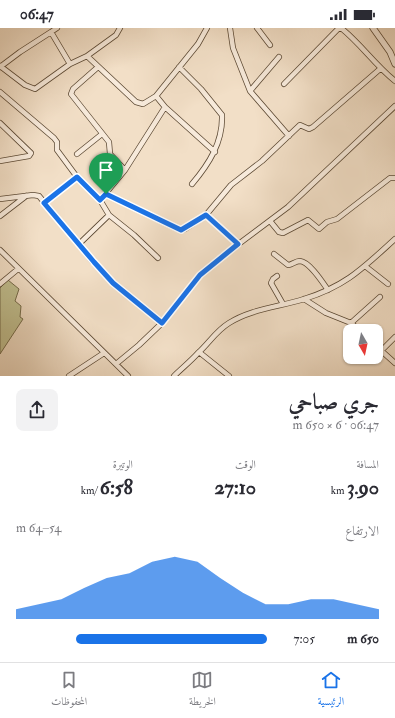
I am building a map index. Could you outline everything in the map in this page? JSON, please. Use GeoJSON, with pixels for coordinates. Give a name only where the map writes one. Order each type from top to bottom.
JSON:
{"type":"FeatureCollection","features":[{"type":"Feature","properties":{"kind":"street"},"geometry":{"type":"LineString","coordinates":[[57,28],[0,67],[25,85],[35,89],[70,64],[87,56],[116,35],[120,28]]}},
{"type":"Feature","properties":{"kind":"street"},"geometry":{"type":"LineString","coordinates":[[87,56],[136,102],[143,104],[156,96],[207,28]]}},
{"type":"Feature","properties":{"kind":"street"},"geometry":{"type":"LineString","coordinates":[[230,28],[233,48],[250,90],[289,136]]}},
{"type":"Feature","properties":{"kind":"street"},"geometry":{"type":"LineString","coordinates":[[257,28],[270,45]]}},
{"type":"Feature","properties":{"kind":"street"},"geometry":{"type":"LineString","coordinates":[[284,84],[340,28],[355,40],[380,69],[395,81]]}},
{"type":"Feature","properties":{"kind":"street"},"geometry":{"type":"LineString","coordinates":[[373,28],[390,52],[395,64]]}},
{"type":"Feature","properties":{"kind":"street"},"geometry":{"type":"LineString","coordinates":[[51,32],[70,64]]}},
{"type":"Feature","properties":{"kind":"street"},"geometry":{"type":"LineString","coordinates":[[250,90],[279,57]]}},
{"type":"Feature","properties":{"kind":"street"},"geometry":{"type":"LineString","coordinates":[[98,67],[70,93],[110,144],[109,152],[111,156],[125,170]]}},
{"type":"Feature","properties":{"kind":"street"},"geometry":{"type":"LineString","coordinates":[[179,67],[221,112],[221,124],[215,152],[205,169],[192,184]]}},
{"type":"Feature","properties":{"kind":"street"},"geometry":{"type":"LineString","coordinates":[[106,194],[181,230],[206,215],[231,185],[262,161],[301,124],[309,129],[315,126],[380,69]]}},
{"type":"Feature","properties":{"kind":"street"},"geometry":{"type":"LineString","coordinates":[[0,92],[54,138],[57,142],[57,150],[77,177],[100,200],[109,215],[134,234],[158,258]]}},
{"type":"Feature","properties":{"kind":"street"},"geometry":{"type":"LineString","coordinates":[[156,96],[165,107],[215,152]]}},
{"type":"Feature","properties":{"kind":"street"},"geometry":{"type":"LineString","coordinates":[[116,364],[162,323],[200,275],[311,187],[395,106]]}},
{"type":"Feature","properties":{"kind":"street"},"geometry":{"type":"LineString","coordinates":[[100,200],[125,170],[165,107]]}},
{"type":"Feature","properties":{"kind":"street"},"geometry":{"type":"LineString","coordinates":[[0,122],[32,153],[29,156],[0,160]]}},
{"type":"Feature","properties":{"kind":"street"},"geometry":{"type":"LineString","coordinates":[[77,154],[102,134]]}},
{"type":"Feature","properties":{"kind":"street"},"geometry":{"type":"LineString","coordinates":[[44,203],[77,177]]}},
{"type":"Feature","properties":{"kind":"street"},"geometry":{"type":"LineString","coordinates":[[270,221],[281,233],[286,232],[308,220],[320,229],[326,222],[337,219],[390,178],[395,178]]}},
{"type":"Feature","properties":{"kind":"street"},"geometry":{"type":"LineString","coordinates":[[0,199],[36,195],[113,283],[162,323]]}},
{"type":"Feature","properties":{"kind":"street"},"geometry":{"type":"LineString","coordinates":[[0,216],[26,196]]}},
{"type":"Feature","properties":{"kind":"street"},"geometry":{"type":"LineString","coordinates":[[79,244],[109,215]]}},
{"type":"Feature","properties":{"kind":"street"},"geometry":{"type":"LineString","coordinates":[[206,215],[238,244]]}},
{"type":"Feature","properties":{"kind":"street"},"geometry":{"type":"LineString","coordinates":[[174,376],[199,352],[215,333],[228,323],[241,316],[304,299],[328,290],[351,278],[395,240]]}},
{"type":"Feature","properties":{"kind":"street"},"geometry":{"type":"LineString","coordinates":[[0,250],[128,376]]}},
{"type":"Feature","properties":{"kind":"street"},"geometry":{"type":"LineString","coordinates":[[274,254],[288,265],[298,261],[305,264],[317,274],[328,290]]}},
{"type":"Feature","properties":{"kind":"street"},"geometry":{"type":"LineString","coordinates":[[365,266],[388,284]]}},
{"type":"Feature","properties":{"kind":"street"},"geometry":{"type":"LineString","coordinates":[[0,284],[18,269]]}},
{"type":"Feature","properties":{"kind":"street"},"geometry":{"type":"LineString","coordinates":[[277,276],[271,283],[283,304]]}},
{"type":"Feature","properties":{"kind":"street"},"geometry":{"type":"LineString","coordinates":[[304,299],[326,314],[351,323],[380,297]]}},
{"type":"Feature","properties":{"kind":"street"},"geometry":{"type":"LineString","coordinates":[[383,349],[395,337]]}},
{"type":"Feature","properties":{"kind":"street"},"geometry":{"type":"LineString","coordinates":[[199,352],[229,376]]}},
{"type":"Feature","properties":{"kind":"street"},"geometry":{"type":"LineString","coordinates":[[69,376],[104,353]]}},
{"type":"Feature","properties":{"kind":"street"},"geometry":{"type":"LineString","coordinates":[[383,353],[395,363]]}},
{"type":"Feature","properties":{"kind":"shaded area"},"geometry":{"type":"Polygon","coordinates":[[[8,280],[19,289],[15,301],[21,306],[20,317],[23,319],[0,354],[0,288],[8,280]]]}},
{"type":"Feature","properties":{"kind":"route"},"geometry":{"type":"LineString","coordinates":[[77,177],[100,200],[106,194],[181,230],[185,230],[206,215],[238,244],[200,275],[162,323],[140,303],[113,283],[44,203],[77,177]]}}]}
